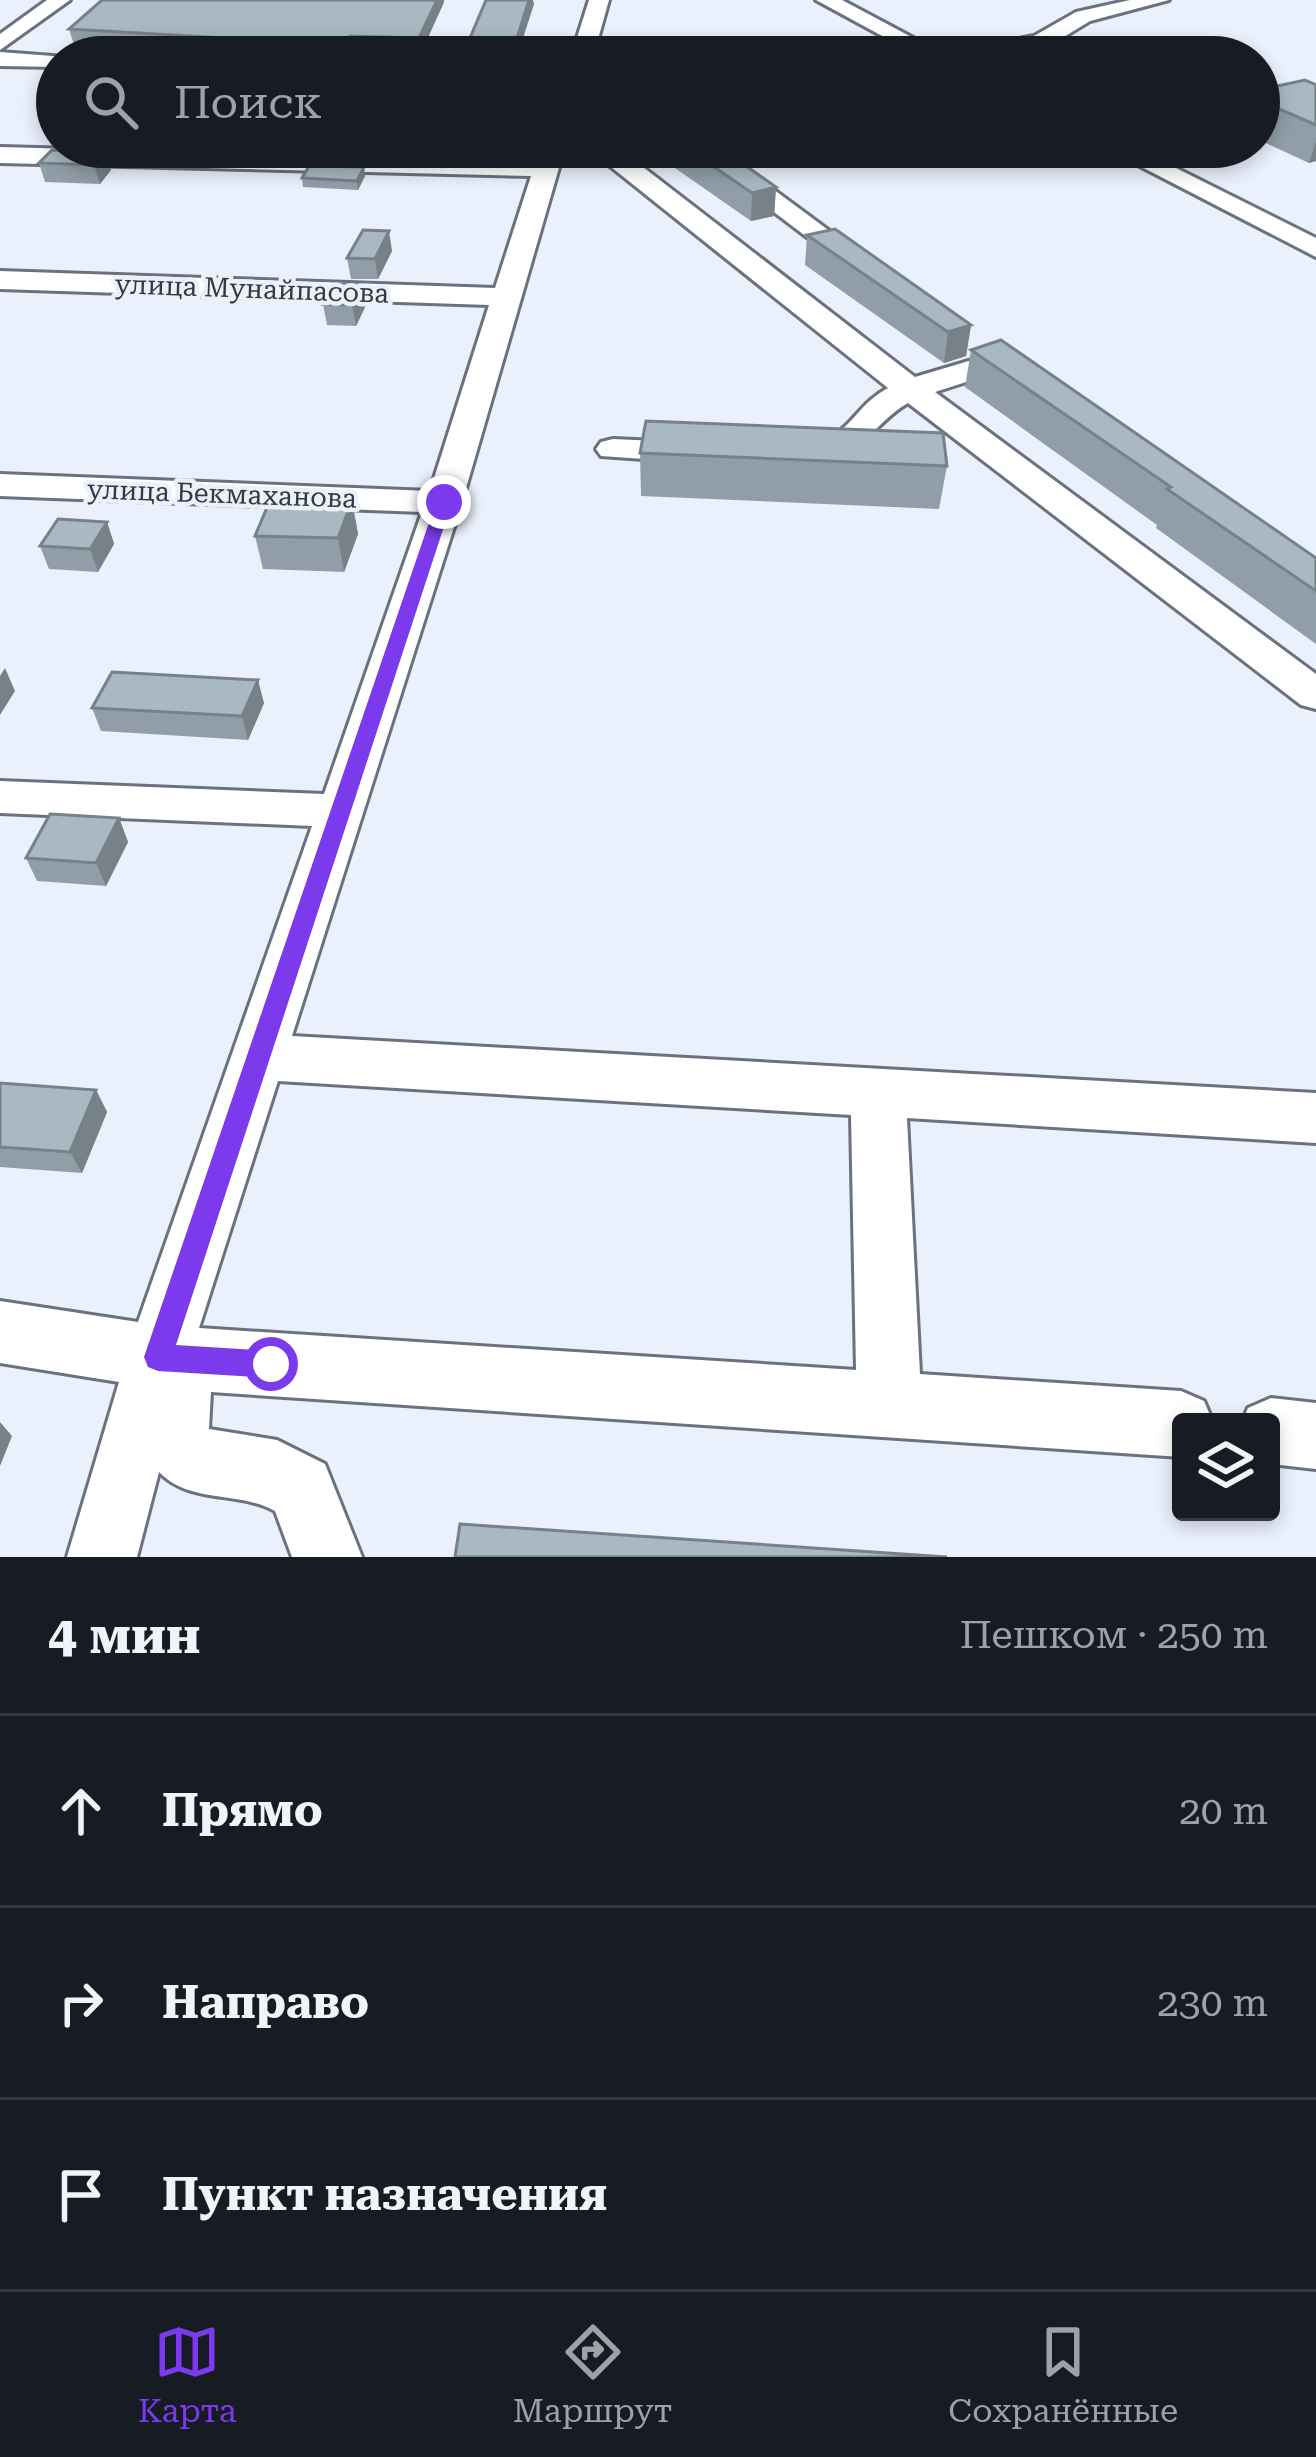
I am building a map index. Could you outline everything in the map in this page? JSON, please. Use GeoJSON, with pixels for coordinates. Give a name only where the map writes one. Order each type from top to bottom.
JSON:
{"type":"FeatureCollection","features":[{"type":"Feature","properties":{"kind":"street"},"geometry":{"type":"LineString","coordinates":[[0,44],[60,0]]}},
{"type":"Feature","properties":{"kind":"street"},"geometry":{"type":"LineString","coordinates":[[588,36],[599,0]]}},
{"type":"Feature","properties":{"kind":"street"},"geometry":{"type":"LineString","coordinates":[[826,0],[897,36]]}},
{"type":"Feature","properties":{"kind":"street"},"geometry":{"type":"LineString","coordinates":[[1049,36],[1082,16],[1159,0]]}},
{"type":"Feature","properties":{"kind":"street"},"geometry":{"type":"LineString","coordinates":[[0,59],[36,60]]}},
{"type":"Feature","properties":{"kind":"street"},"geometry":{"type":"LineString","coordinates":[[0,155],[36,155]]}},
{"type":"Feature","properties":{"kind":"street"},"geometry":{"type":"LineString","coordinates":[[102,1557],[170,1358],[258,1057],[444,502],[546,168]]}},
{"type":"Feature","properties":{"kind":"street"},"geometry":{"type":"LineString","coordinates":[[635,168],[910,389],[1316,695]]}},
{"type":"Feature","properties":{"kind":"street"},"geometry":{"type":"LineString","coordinates":[[728,168],[888,284]]}},
{"type":"Feature","properties":{"kind":"street"},"geometry":{"type":"LineString","coordinates":[[1156,168],[1316,249]]}},
{"type":"Feature","properties":{"kind":"street"},"geometry":{"type":"LineString","coordinates":[[753,266],[832,245]]}},
{"type":"Feature","properties":{"kind":"street","name":"улица Мунайпасова"},"geometry":{"type":"LineString","coordinates":[[0,280],[505,298]]}},
{"type":"Feature","properties":{"kind":"street"},"geometry":{"type":"LineString","coordinates":[[779,457],[803,458],[846,444],[878,407],[910,389],[1008,368],[962,335]]}},
{"type":"Feature","properties":{"kind":"street"},"geometry":{"type":"LineString","coordinates":[[613,449],[731,454]]}},
{"type":"Feature","properties":{"kind":"street","name":"улица Бекмаханова"},"geometry":{"type":"LineString","coordinates":[[0,485],[444,502]]}},
{"type":"Feature","properties":{"kind":"street"},"geometry":{"type":"LineString","coordinates":[[0,797],[340,812]]}},
{"type":"Feature","properties":{"kind":"street"},"geometry":{"type":"LineString","coordinates":[[258,1057],[1316,1118]]}},
{"type":"Feature","properties":{"kind":"street"},"geometry":{"type":"LineString","coordinates":[[878,1094],[889,1405]]}},
{"type":"Feature","properties":{"kind":"street"},"geometry":{"type":"LineString","coordinates":[[0,1332],[170,1358],[1172,1423]]}},
{"type":"Feature","properties":{"kind":"street"},"geometry":{"type":"LineString","coordinates":[[170,1358],[176,1437],[188,1455],[278,1474],[302,1487],[327,1557]]}},
{"type":"Feature","properties":{"kind":"street"},"geometry":{"type":"LineString","coordinates":[[1280,1432],[1316,1436]]}},
{"type":"Feature","properties":{"kind":"building"},"geometry":{"type":"Polygon","coordinates":[[[102,0],[437,0],[420,36],[192,36],[69,29],[102,0]]]}},
{"type":"Feature","properties":{"kind":"building"},"geometry":{"type":"Polygon","coordinates":[[[486,0],[529,0],[518,36],[471,36],[486,0]]]}},
{"type":"Feature","properties":{"kind":"building"},"geometry":{"type":"Polygon","coordinates":[[[1305,80],[1316,85],[1316,125],[1280,109],[1280,85],[1305,80]]]}},
{"type":"Feature","properties":{"kind":"building"},"geometry":{"type":"Polygon","coordinates":[[[308,168],[364,168],[357,181],[302,178],[308,168]]]}},
{"type":"Feature","properties":{"kind":"building"},"geometry":{"type":"Polygon","coordinates":[[[716,168],[749,168],[776,187],[752,193],[716,168]]]}},
{"type":"Feature","properties":{"kind":"building"},"geometry":{"type":"Polygon","coordinates":[[[835,229],[971,325],[948,332],[807,235],[835,229]]]}},
{"type":"Feature","properties":{"kind":"building"},"geometry":{"type":"Polygon","coordinates":[[[363,230],[389,231],[375,259],[347,258],[363,230]]]}},
{"type":"Feature","properties":{"kind":"building"},"geometry":{"type":"Polygon","coordinates":[[[334,284],[362,285],[352,305],[323,304],[334,284]]]}},
{"type":"Feature","properties":{"kind":"building"},"geometry":{"type":"Polygon","coordinates":[[[1001,340],[1316,558],[1316,591],[971,350],[1001,340]]]}},
{"type":"Feature","properties":{"kind":"building"},"geometry":{"type":"Polygon","coordinates":[[[646,421],[943,433],[947,466],[640,453],[646,421]]]}},
{"type":"Feature","properties":{"kind":"building"},"geometry":{"type":"Polygon","coordinates":[[[271,498],[352,501],[338,538],[255,536],[271,498]]]}},
{"type":"Feature","properties":{"kind":"building"},"geometry":{"type":"Polygon","coordinates":[[[58,519],[107,522],[90,549],[40,546],[58,519]]]}},
{"type":"Feature","properties":{"kind":"building"},"geometry":{"type":"Polygon","coordinates":[[[112,672],[258,680],[242,716],[92,708],[112,672]]]}},
{"type":"Feature","properties":{"kind":"building"},"geometry":{"type":"Polygon","coordinates":[[[50,814],[119,818],[96,863],[26,858],[50,814]]]}},
{"type":"Feature","properties":{"kind":"building"},"geometry":{"type":"Polygon","coordinates":[[[0,1083],[96,1090],[70,1152],[0,1147],[0,1083]]]}},
{"type":"Feature","properties":{"kind":"building"},"geometry":{"type":"Polygon","coordinates":[[[460,1524],[947,1557],[455,1557],[460,1524]]]}},
{"type":"Feature","properties":{"kind":"route"},"geometry":{"type":"LineString","coordinates":[[271,1364],[158,1357],[444,502]]}}]}
